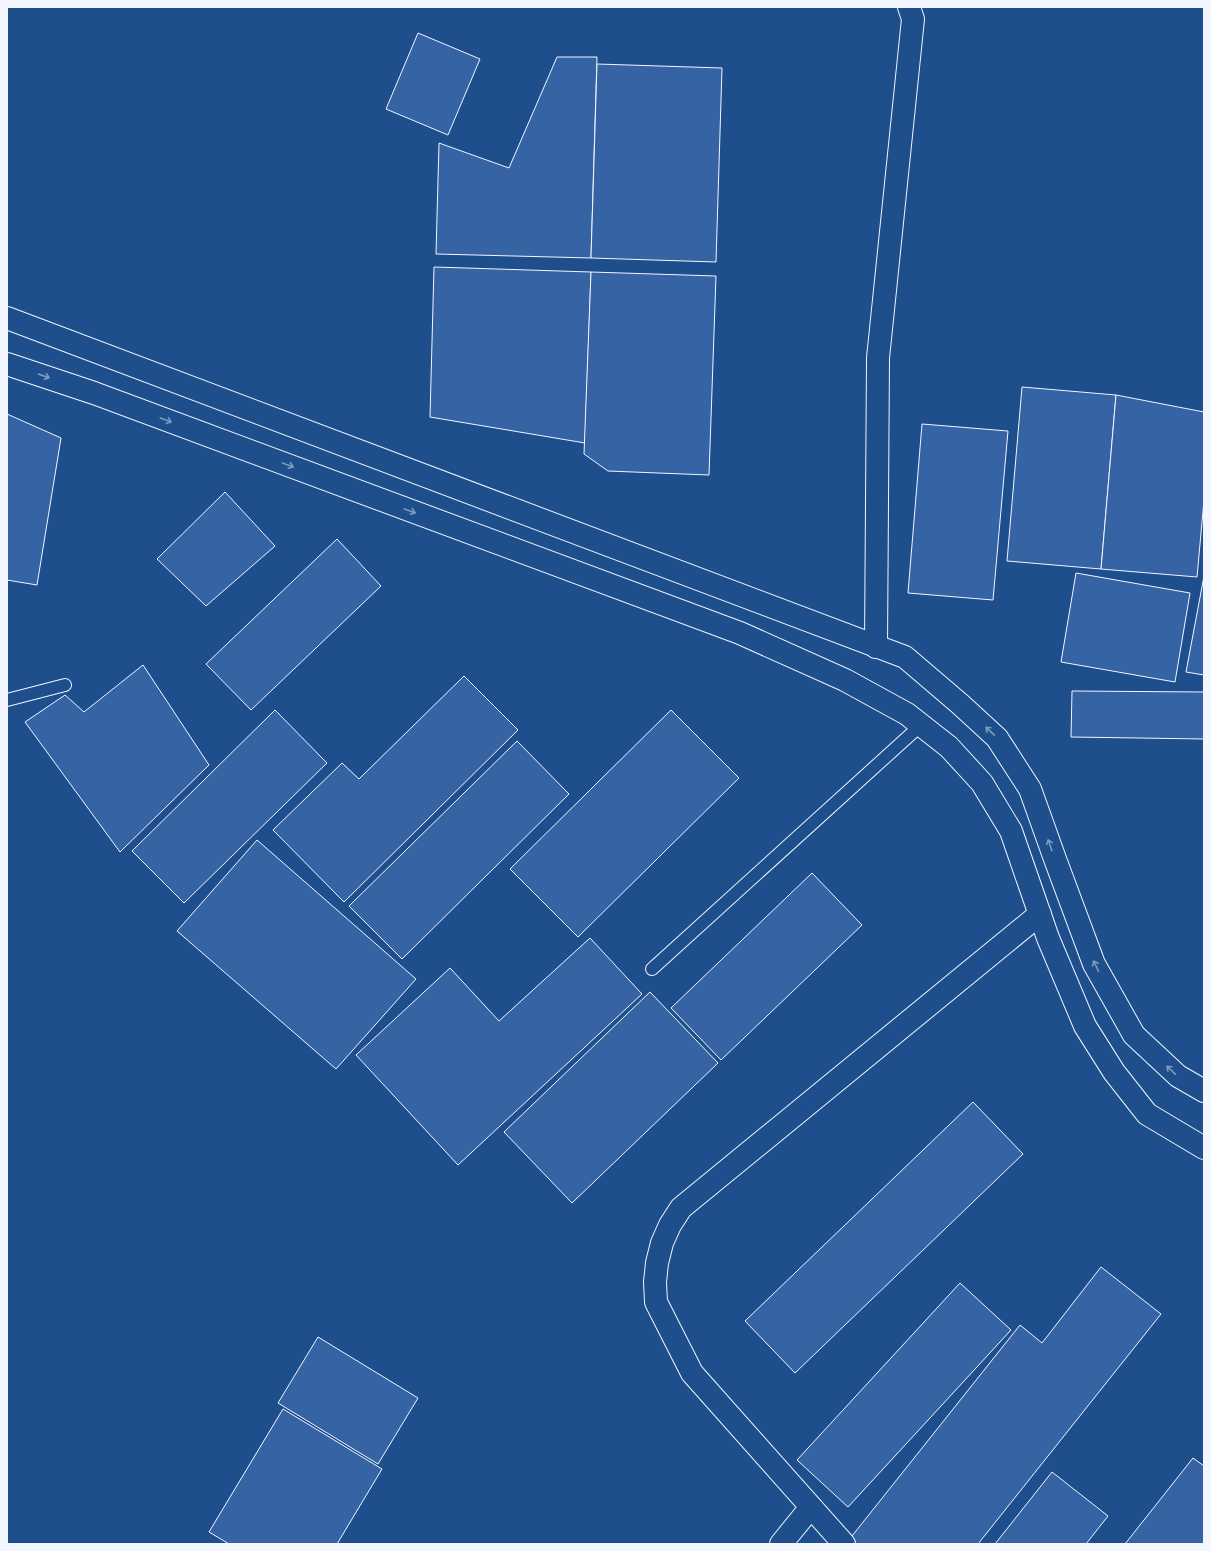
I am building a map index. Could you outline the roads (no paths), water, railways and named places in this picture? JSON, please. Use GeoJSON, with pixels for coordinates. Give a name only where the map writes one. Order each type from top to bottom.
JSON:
{"type":"FeatureCollection","features":[{"type":"Feature","properties":{"kind":"street"},"geometry":{"type":"LineString","coordinates":[[876,647],[878,358],[913,19],[909,7]]}},
{"type":"Feature","properties":{"kind":"street"},"geometry":{"type":"LineString","coordinates":[[7,318],[905,657],[997,738],[1030,789],[1094,964],[1134,1035],[1178,1076],[1204,1091]]}},
{"type":"Feature","properties":{"kind":"street"},"geometry":{"type":"LineString","coordinates":[[7,364],[94,393],[740,633],[846,680],[907,714],[949,747],[982,783],[1011,831],[1048,938],[1085,1026],[1114,1072],[1147,1114],[1204,1148]]}},
{"type":"Feature","properties":{"kind":"street"},"geometry":{"type":"LineString","coordinates":[[844,1544],[692,1373],[656,1302],[655,1282],[657,1263],[662,1243],[670,1225],[681,1208],[1040,914]]}},
{"type":"Feature","properties":{"kind":"street"},"geometry":{"type":"LineString","coordinates":[[781,1544],[811,1507]]}},
{"type":"Feature","properties":{"kind":"lane"},"geometry":{"type":"LineString","coordinates":[[7,700],[65,685]]}},
{"type":"Feature","properties":{"kind":"lane"},"geometry":{"type":"LineString","coordinates":[[652,969],[920,725]]}}]}
